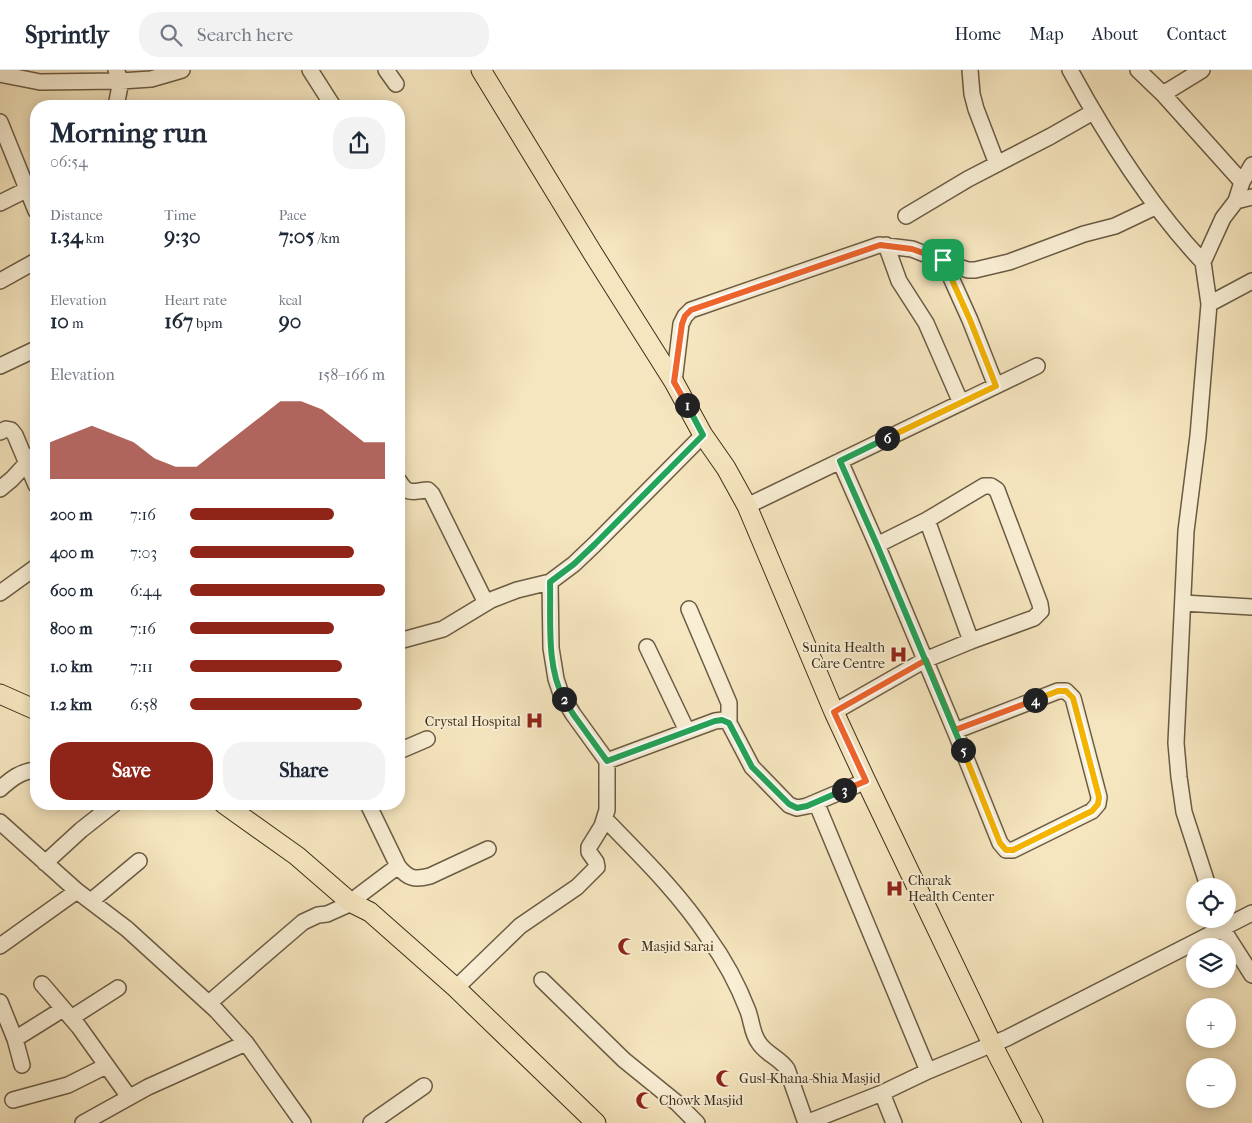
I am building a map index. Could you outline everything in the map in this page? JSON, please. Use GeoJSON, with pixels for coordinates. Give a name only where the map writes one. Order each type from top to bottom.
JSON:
{"type":"FeatureCollection","features":[{"type":"Feature","properties":{"kind":"main road"},"geometry":{"type":"LineString","coordinates":[[481,70],[674,382],[703,435],[726,468],[747,506],[834,712],[992,1044],[1033,1123]]}},
{"type":"Feature","properties":{"kind":"main road"},"geometry":{"type":"LineString","coordinates":[[0,682],[30,695]]}},
{"type":"Feature","properties":{"kind":"main road"},"geometry":{"type":"LineString","coordinates":[[0,694],[30,707]]}},
{"type":"Feature","properties":{"kind":"main road"},"geometry":{"type":"LineString","coordinates":[[232,810],[297,856],[370,912],[456,988],[596,1123]]}},
{"type":"Feature","properties":{"kind":"main road"},"geometry":{"type":"LineString","coordinates":[[254,810],[281,828],[354,899]]}},
{"type":"Feature","properties":{"kind":"street"},"geometry":{"type":"LineString","coordinates":[[0,74],[31,81],[51,76],[123,75],[151,79],[182,70]]}},
{"type":"Feature","properties":{"kind":"street"},"geometry":{"type":"LineString","coordinates":[[310,70],[329,100]]}},
{"type":"Feature","properties":{"kind":"street"},"geometry":{"type":"LineString","coordinates":[[386,70],[396,84]]}},
{"type":"Feature","properties":{"kind":"street"},"geometry":{"type":"LineString","coordinates":[[970,70],[972,94],[976,108],[997,164]]}},
{"type":"Feature","properties":{"kind":"street"},"geometry":{"type":"LineString","coordinates":[[1070,70],[1093,112],[1156,207],[1203,262]]}},
{"type":"Feature","properties":{"kind":"street"},"geometry":{"type":"LineString","coordinates":[[1138,70],[1163,94],[1242,182]]}},
{"type":"Feature","properties":{"kind":"street"},"geometry":{"type":"LineString","coordinates":[[1163,94],[1202,70]]}},
{"type":"Feature","properties":{"kind":"street"},"geometry":{"type":"LineString","coordinates":[[117,100],[123,75]]}},
{"type":"Feature","properties":{"kind":"street"},"geometry":{"type":"LineString","coordinates":[[906,216],[968,179],[1093,112]]}},
{"type":"Feature","properties":{"kind":"street"},"geometry":{"type":"LineString","coordinates":[[0,122],[30,194]]}},
{"type":"Feature","properties":{"kind":"street"},"geometry":{"type":"LineString","coordinates":[[1205,878],[1184,812],[1178,777],[1176,743],[1186,531],[1198,436],[1209,304],[1203,262],[1223,218],[1236,201],[1242,182],[1252,165]]}},
{"type":"Feature","properties":{"kind":"street"},"geometry":{"type":"LineString","coordinates":[[0,203],[28,189]]}},
{"type":"Feature","properties":{"kind":"street"},"geometry":{"type":"LineString","coordinates":[[1236,201],[1252,197]]}},
{"type":"Feature","properties":{"kind":"street"},"geometry":{"type":"LineString","coordinates":[[674,382],[682,324],[685,316],[691,310],[874,247],[886,245],[912,249],[968,270],[1009,262],[1084,234],[1115,226],[1156,207]]}},
{"type":"Feature","properties":{"kind":"street"},"geometry":{"type":"LineString","coordinates":[[886,245],[899,281],[926,323],[961,403]]}},
{"type":"Feature","properties":{"kind":"street"},"geometry":{"type":"LineString","coordinates":[[943,260],[970,320],[996,386]]}},
{"type":"Feature","properties":{"kind":"street"},"geometry":{"type":"LineString","coordinates":[[0,281],[30,264]]}},
{"type":"Feature","properties":{"kind":"street"},"geometry":{"type":"LineString","coordinates":[[1209,304],[1252,281]]}},
{"type":"Feature","properties":{"kind":"street"},"geometry":{"type":"LineString","coordinates":[[0,366],[30,352]]}},
{"type":"Feature","properties":{"kind":"street"},"geometry":{"type":"LineString","coordinates":[[747,506],[1037,366]]}},
{"type":"Feature","properties":{"kind":"street"},"geometry":{"type":"LineString","coordinates":[[0,432],[6,429],[11,430],[30,455]]}},
{"type":"Feature","properties":{"kind":"street"},"geometry":{"type":"LineString","coordinates":[[405,640],[443,630],[486,603],[517,590],[550,582],[574,564],[595,544],[703,435]]}},
{"type":"Feature","properties":{"kind":"street"},"geometry":{"type":"LineString","coordinates":[[0,489],[30,460]]}},
{"type":"Feature","properties":{"kind":"street"},"geometry":{"type":"LineString","coordinates":[[840,461],[926,660],[1000,843],[1006,850],[1013,850],[1092,811],[1098,804],[1099,797],[1073,698],[1066,691],[1058,691],[955,730]]}},
{"type":"Feature","properties":{"kind":"street"},"geometry":{"type":"LineString","coordinates":[[834,712],[926,660],[1034,618],[1040,611],[1040,604],[997,490],[991,486],[984,486],[926,520],[877,545]]}},
{"type":"Feature","properties":{"kind":"street"},"geometry":{"type":"LineString","coordinates":[[405,488],[413,492],[428,490],[432,494],[486,603]]}},
{"type":"Feature","properties":{"kind":"street"},"geometry":{"type":"LineString","coordinates":[[926,520],[971,641]]}},
{"type":"Feature","properties":{"kind":"street"},"geometry":{"type":"LineString","coordinates":[[0,593],[30,570]]}},
{"type":"Feature","properties":{"kind":"street"},"geometry":{"type":"LineString","coordinates":[[456,988],[520,926],[578,886],[597,867],[589,852],[589,847],[607,810],[607,761],[573,714],[561,694],[556,679],[551,648],[550,582]]}},
{"type":"Feature","properties":{"kind":"street"},"geometry":{"type":"LineString","coordinates":[[1183,603],[1252,607]]}},
{"type":"Feature","properties":{"kind":"street"},"geometry":{"type":"LineString","coordinates":[[689,609],[729,703],[729,723],[752,767],[789,804],[797,808],[866,781]]}},
{"type":"Feature","properties":{"kind":"street"},"geometry":{"type":"LineString","coordinates":[[647,647],[687,731]]}},
{"type":"Feature","properties":{"kind":"street"},"geometry":{"type":"LineString","coordinates":[[607,761],[715,721],[722,720],[729,723]]}},
{"type":"Feature","properties":{"kind":"street"},"geometry":{"type":"LineString","coordinates":[[405,749],[427,739]]}},
{"type":"Feature","properties":{"kind":"street"},"geometry":{"type":"LineString","coordinates":[[0,790],[18,775],[30,770]]}},
{"type":"Feature","properties":{"kind":"street"},"geometry":{"type":"LineString","coordinates":[[816,802],[928,1071]]}},
{"type":"Feature","properties":{"kind":"street"},"geometry":{"type":"LineString","coordinates":[[46,863],[105,810]]}},
{"type":"Feature","properties":{"kind":"street"},"geometry":{"type":"LineString","coordinates":[[371,810],[398,866],[403,874],[412,878],[420,878],[488,850]]}},
{"type":"Feature","properties":{"kind":"street"},"geometry":{"type":"LineString","coordinates":[[604,819],[665,882],[709,937],[741,994],[760,1046],[782,1061],[787,1068],[806,1123],[882,1093],[928,1071],[1007,1038],[1212,928]]}},
{"type":"Feature","properties":{"kind":"street"},"geometry":{"type":"LineString","coordinates":[[0,822],[77,891],[127,929],[229,1023],[246,1043],[303,1123]]}},
{"type":"Feature","properties":{"kind":"street"},"geometry":{"type":"LineString","coordinates":[[92,901],[139,861]]}},
{"type":"Feature","properties":{"kind":"street"},"geometry":{"type":"LineString","coordinates":[[208,1003],[303,922],[318,914],[336,912],[398,866]]}},
{"type":"Feature","properties":{"kind":"street"},"geometry":{"type":"LineString","coordinates":[[0,946],[77,891]]}},
{"type":"Feature","properties":{"kind":"street"},"geometry":{"type":"LineString","coordinates":[[1236,918],[1252,913]]}},
{"type":"Feature","properties":{"kind":"street"},"geometry":{"type":"LineString","coordinates":[[1224,928],[1252,975]]}},
{"type":"Feature","properties":{"kind":"street"},"geometry":{"type":"LineString","coordinates":[[542,980],[624,1060],[677,1103],[697,1123]]}},
{"type":"Feature","properties":{"kind":"street"},"geometry":{"type":"LineString","coordinates":[[42,984],[67,1013],[129,1097]]}},
{"type":"Feature","properties":{"kind":"street"},"geometry":{"type":"LineString","coordinates":[[15,1039],[118,988]]}},
{"type":"Feature","properties":{"kind":"street"},"geometry":{"type":"LineString","coordinates":[[0,1002],[15,1039],[22,1065]]}},
{"type":"Feature","properties":{"kind":"street"},"geometry":{"type":"LineString","coordinates":[[83,1123],[129,1097],[246,1043]]}},
{"type":"Feature","properties":{"kind":"street"},"geometry":{"type":"LineString","coordinates":[[13,1100],[63,1087],[85,1078],[106,1066]]}},
{"type":"Feature","properties":{"kind":"street"},"geometry":{"type":"LineString","coordinates":[[371,1123],[424,1086]]}},
{"type":"Feature","properties":{"kind":"street"},"geometry":{"type":"LineString","coordinates":[[882,1093],[894,1123]]}},
{"type":"Feature","properties":{"kind":"street"},"geometry":{"type":"LineString","coordinates":[[107,1123],[111,1107]]}},
{"type":"Feature","properties":{"kind":"place","name":"Sunita Health Care Centre"},"geometry":{"type":"Point","coordinates":[899,655]}},
{"type":"Feature","properties":{"kind":"place","name":"Crystal Hospital"},"geometry":{"type":"Point","coordinates":[535,721]}},
{"type":"Feature","properties":{"kind":"place","name":"Charak Health Center"},"geometry":{"type":"Point","coordinates":[894,888]}},
{"type":"Feature","properties":{"kind":"place","name":"Masjid Sarai"},"geometry":{"type":"Point","coordinates":[627,946]}},
{"type":"Feature","properties":{"kind":"place","name":"Gusl-Khana-Shia Masjid"},"geometry":{"type":"Point","coordinates":[725,1078]}},
{"type":"Feature","properties":{"kind":"place","name":"Chowk Masjid"},"geometry":{"type":"Point","coordinates":[645,1100]}},
{"type":"Feature","properties":{"kind":"route"},"geometry":{"type":"LineString","coordinates":[[943,260],[912,249],[880,245],[691,310],[685,316],[682,324],[674,382],[703,435],[595,544],[574,564],[550,582],[551,648],[556,679],[561,694],[573,714],[607,761],[722,720],[729,723],[746,757],[762,778],[789,804],[797,808],[807,806],[866,781],[834,712],[926,660],[955,730],[1058,691],[1066,691],[1073,698],[1099,797],[1098,804],[1092,811],[1013,850],[1006,850],[1000,843],[926,660],[840,461],[996,386],[970,320],[943,260]]}}]}
